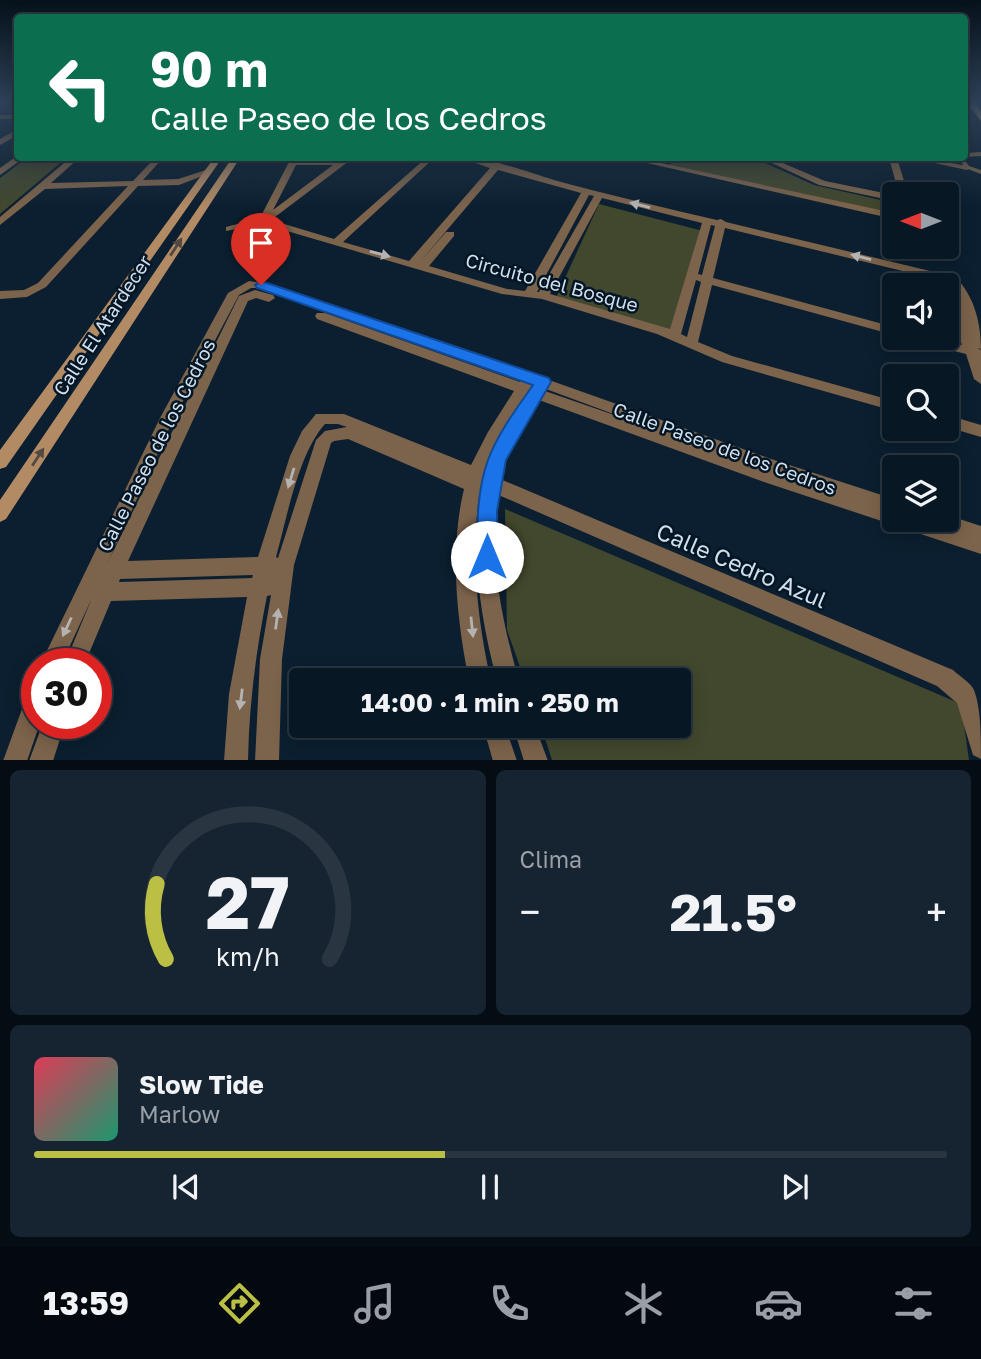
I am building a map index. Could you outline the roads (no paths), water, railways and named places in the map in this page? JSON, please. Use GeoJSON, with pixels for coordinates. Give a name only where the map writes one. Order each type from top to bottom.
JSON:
{"type":"FeatureCollection","features":[{"type":"Feature","properties":{"kind":"street"},"geometry":{"type":"LineString","coordinates":[[0,172],[15,161]]}},
{"type":"Feature","properties":{"kind":"street"},"geometry":{"type":"LineString","coordinates":[[0,222],[72,161]]}},
{"type":"Feature","properties":{"kind":"street"},"geometry":{"type":"LineString","coordinates":[[0,295],[20,294],[42,285],[147,161]]}},
{"type":"Feature","properties":{"kind":"street"},"geometry":{"type":"LineString","coordinates":[[125,187],[155,161]]}},
{"type":"Feature","properties":{"kind":"street","name":"Calle El Atardecer"},"geometry":{"type":"LineString","coordinates":[[0,462],[216,161]]}},
{"type":"Feature","properties":{"kind":"street","name":"Calle El Atardecer"},"geometry":{"type":"LineString","coordinates":[[0,514],[234,161]]}},
{"type":"Feature","properties":{"kind":"street"},"geometry":{"type":"LineString","coordinates":[[266,216],[294,161]]}},
{"type":"Feature","properties":{"kind":"street"},"geometry":{"type":"LineString","coordinates":[[230,229],[266,216],[340,161]]}},
{"type":"Feature","properties":{"kind":"street"},"geometry":{"type":"LineString","coordinates":[[332,241],[417,161]]}},
{"type":"Feature","properties":{"kind":"street"},"geometry":{"type":"LineString","coordinates":[[387,191],[426,161]]}},
{"type":"Feature","properties":{"kind":"street"},"geometry":{"type":"LineString","coordinates":[[478,161],[707,222],[721,222],[945,278],[977,348],[981,379]]}},
{"type":"Feature","properties":{"kind":"street"},"geometry":{"type":"LineString","coordinates":[[662,161],[882,213]]}},
{"type":"Feature","properties":{"kind":"street"},"geometry":{"type":"LineString","coordinates":[[772,161],[834,187],[882,196]]}},
{"type":"Feature","properties":{"kind":"street"},"geometry":{"type":"LineString","coordinates":[[894,161],[900,182]]}},
{"type":"Feature","properties":{"kind":"street"},"geometry":{"type":"LineString","coordinates":[[932,161],[967,167]]}},
{"type":"Feature","properties":{"kind":"street"},"geometry":{"type":"LineString","coordinates":[[419,265],[500,166]]}},
{"type":"Feature","properties":{"kind":"street"},"geometry":{"type":"LineString","coordinates":[[125,187],[179,183],[206,173],[225,173]]}},
{"type":"Feature","properties":{"kind":"street"},"geometry":{"type":"LineString","coordinates":[[41,188],[169,188],[183,191],[189,197]]}},
{"type":"Feature","properties":{"kind":"street"},"geometry":{"type":"LineString","coordinates":[[536,295],[593,193]]}},
{"type":"Feature","properties":{"kind":"street","name":"Circuito del Bosque"},"geometry":{"type":"LineString","coordinates":[[266,216],[332,241],[506,292],[536,295],[674,337],[727,359],[882,404]]}},
{"type":"Feature","properties":{"kind":"street"},"geometry":{"type":"LineString","coordinates":[[674,337],[707,222]]}},
{"type":"Feature","properties":{"kind":"street"},"geometry":{"type":"LineString","coordinates":[[691,345],[721,222]]}},
{"type":"Feature","properties":{"kind":"street"},"geometry":{"type":"LineString","coordinates":[[140,268],[163,267]]}},
{"type":"Feature","properties":{"kind":"street"},"geometry":{"type":"LineString","coordinates":[[694,273],[882,320]]}},
{"type":"Feature","properties":{"kind":"street","name":"Calle Paseo de los Cedros"},"geometry":{"type":"LineString","coordinates":[[82,648],[114,570],[248,290]]}},
{"type":"Feature","properties":{"kind":"street","name":"Calle Paseo de los Cedros"},"geometry":{"type":"LineString","coordinates":[[58,648],[92,571],[167,418],[234,293],[248,290],[533,385],[882,513]]}},
{"type":"Feature","properties":{"kind":"street"},"geometry":{"type":"LineString","coordinates":[[825,308],[882,327]]}},
{"type":"Feature","properties":{"kind":"street"},"geometry":{"type":"LineString","coordinates":[[959,341],[977,348]]}},
{"type":"Feature","properties":{"kind":"street"},"geometry":{"type":"LineString","coordinates":[[959,345],[977,348]]}},
{"type":"Feature","properties":{"kind":"street"},"geometry":{"type":"LineString","coordinates":[[478,668],[467,583],[469,510],[487,484],[533,385]]}},
{"type":"Feature","properties":{"kind":"street"},"geometry":{"type":"LineString","coordinates":[[167,418],[185,420]]}},
{"type":"Feature","properties":{"kind":"street"},"geometry":{"type":"LineString","coordinates":[[959,425],[981,431]]}},
{"type":"Feature","properties":{"kind":"street"},"geometry":{"type":"LineString","coordinates":[[267,760],[271,659],[281,587],[326,426]]}},
{"type":"Feature","properties":{"kind":"street"},"geometry":{"type":"LineString","coordinates":[[236,760],[244,670],[265,565],[296,463],[309,433],[326,426]]}},
{"type":"Feature","properties":{"kind":"street","name":"Calle Cedro Azul"},"geometry":{"type":"LineString","coordinates":[[326,426],[487,484],[946,678],[967,696],[980,739]]}},
{"type":"Feature","properties":{"kind":"street","name":"Calle Paseo de los Cedros"},"geometry":{"type":"LineString","coordinates":[[773,472],[882,503]]}},
{"type":"Feature","properties":{"kind":"street"},"geometry":{"type":"LineString","coordinates":[[487,484],[488,583],[504,668]]}},
{"type":"Feature","properties":{"kind":"street"},"geometry":{"type":"LineString","coordinates":[[959,527],[981,534]]}},
{"type":"Feature","properties":{"kind":"street"},"geometry":{"type":"LineString","coordinates":[[938,532],[981,546]]}},
{"type":"Feature","properties":{"kind":"street"},"geometry":{"type":"LineString","coordinates":[[92,571],[285,565]]}},
{"type":"Feature","properties":{"kind":"street"},"geometry":{"type":"LineString","coordinates":[[467,583],[488,583]]}},
{"type":"Feature","properties":{"kind":"street"},"geometry":{"type":"LineString","coordinates":[[83,592],[281,587]]}},
{"type":"Feature","properties":{"kind":"street"},"geometry":{"type":"LineString","coordinates":[[498,738],[505,760]]}},
{"type":"Feature","properties":{"kind":"street"},"geometry":{"type":"LineString","coordinates":[[528,738],[536,760]]}},
{"type":"Feature","properties":{"kind":"street"},"geometry":{"type":"LineString","coordinates":[[15,760],[23,739]]}},
{"type":"Feature","properties":{"kind":"street"},"geometry":{"type":"LineString","coordinates":[[41,760],[49,739]]}},
{"type":"Feature","properties":{"kind":"lane"},"geometry":{"type":"LineString","coordinates":[[965,161],[967,167],[981,172]]}}]}
